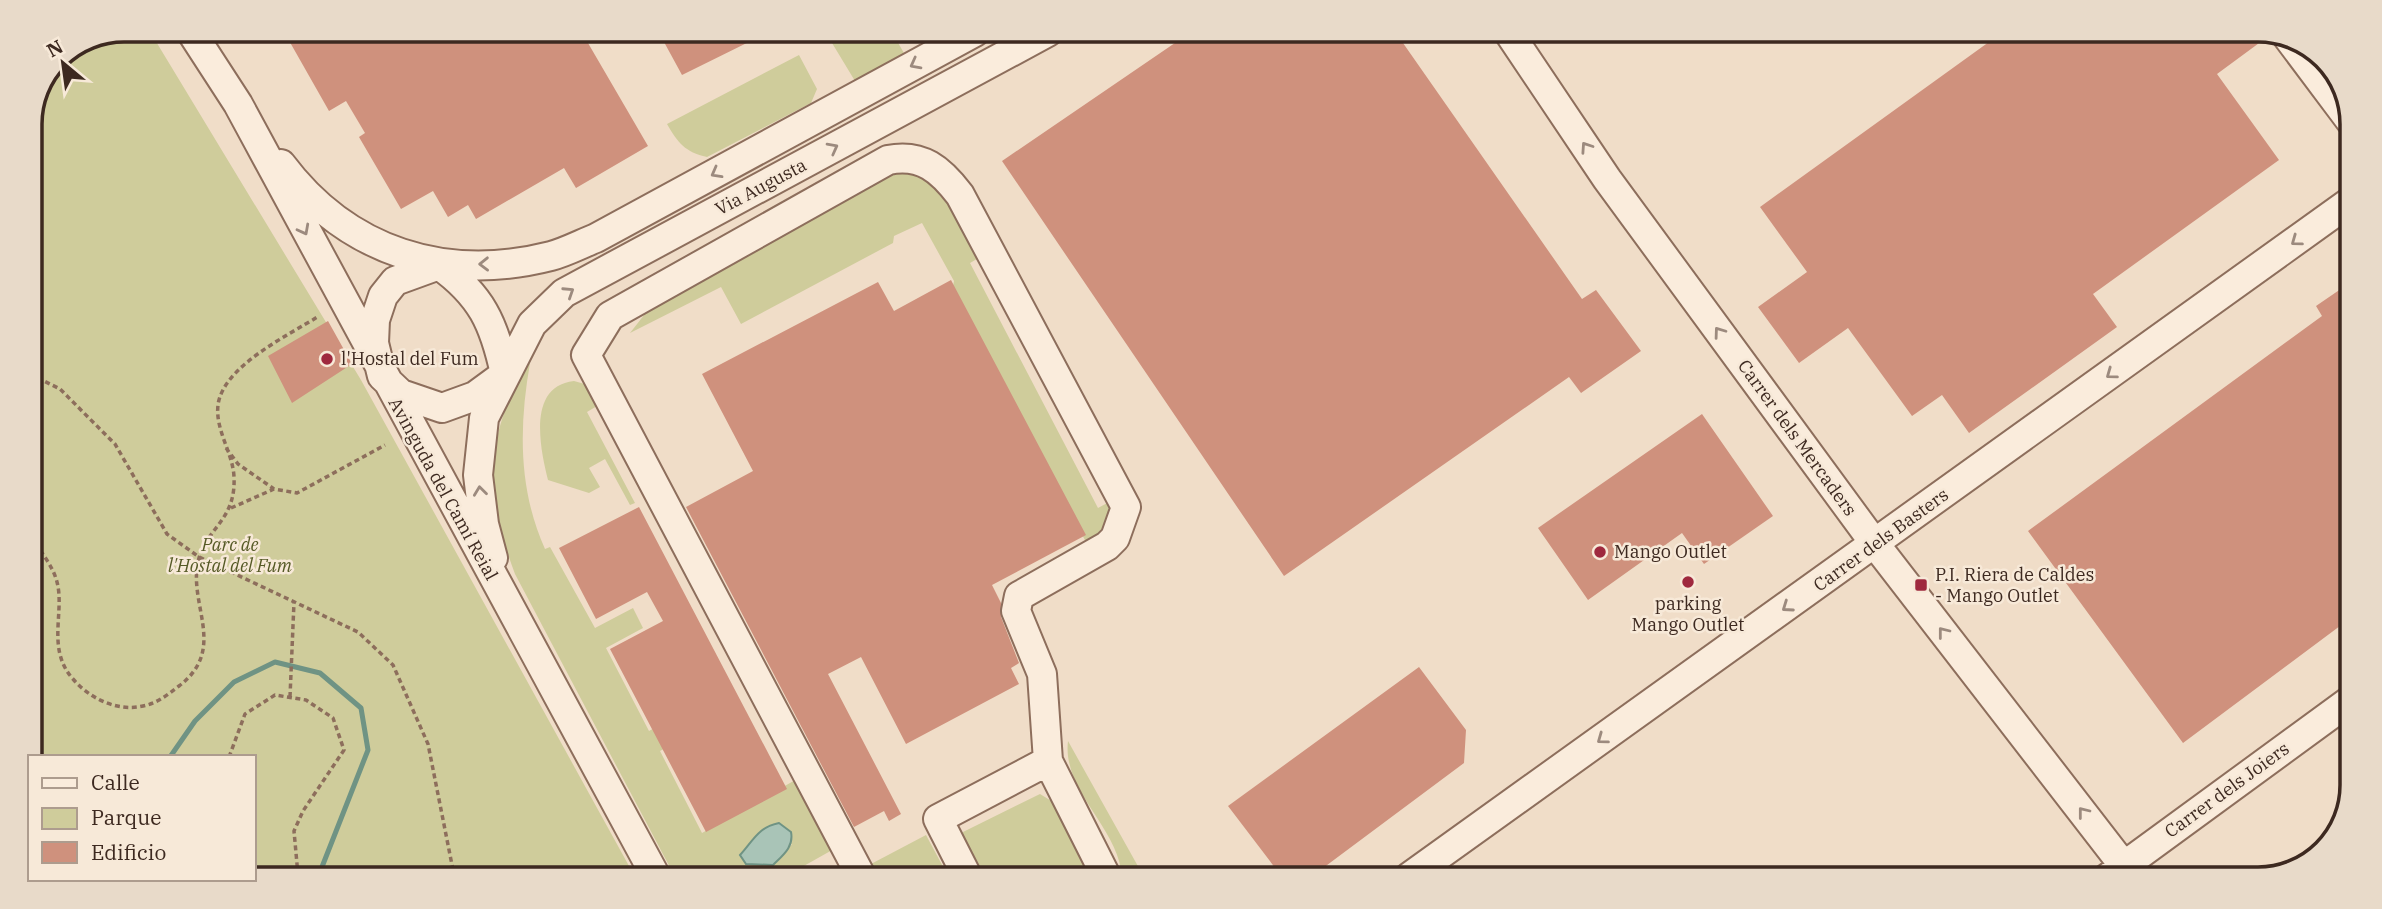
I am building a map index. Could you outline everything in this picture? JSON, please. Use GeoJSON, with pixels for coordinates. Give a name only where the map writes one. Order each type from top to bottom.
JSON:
{"type":"FeatureCollection","features":[{"type":"Feature","properties":{"kind":"street","name":"Avinguda del Camí Reial"},"geometry":{"type":"LineString","coordinates":[[198,42],[237,104],[382,376],[651,867]]}},
{"type":"Feature","properties":{"kind":"street","name":"Via Augusta"},"geometry":{"type":"LineString","coordinates":[[237,104],[293,179],[335,221],[399,253],[439,265],[499,264],[552,256],[596,238],[957,42]]}},
{"type":"Feature","properties":{"kind":"street","name":"Via Augusta"},"geometry":{"type":"LineString","coordinates":[[506,604],[484,524],[478,475],[484,418],[532,324],[564,293],[1029,42]]}},
{"type":"Feature","properties":{"kind":"street","name":"Carrer dels Mercaders"},"geometry":{"type":"LineString","coordinates":[[1515,42],[1607,179],[2117,867]]}},
{"type":"Feature","properties":{"kind":"street"},"geometry":{"type":"LineString","coordinates":[[2300,54],[2337,103]]}},
{"type":"Feature","properties":{"kind":"street"},"geometry":{"type":"LineString","coordinates":[[856,867],[586,355],[610,316],[888,160],[905,156],[926,161],[944,175],[960,195],[1126,507],[1115,538],[1107,546],[1019,596],[1016,611],[1042,674],[1048,761],[1101,867]]}},
{"type":"Feature","properties":{"kind":"street","name":"Carrer dels Basters"},"geometry":{"type":"LineString","coordinates":[[1423,867],[2340,209]]}},
{"type":"Feature","properties":{"kind":"street","name":"Via Augusta"},"geometry":{"type":"LineString","coordinates":[[439,265],[464,283],[482,304],[499,345],[505,374]]}},
{"type":"Feature","properties":{"kind":"street","name":"Via Augusta"},"geometry":{"type":"LineString","coordinates":[[439,265],[395,281],[383,296],[375,320],[374,343],[382,376],[401,394],[442,408],[475,396],[505,374]]}},
{"type":"Feature","properties":{"kind":"street","name":"Carrer dels Joiers"},"geometry":{"type":"LineString","coordinates":[[2131,867],[2340,708]]}},
{"type":"Feature","properties":{"kind":"street"},"geometry":{"type":"LineString","coordinates":[[962,867],[938,819],[1048,761]]}},
{"type":"Feature","properties":{"kind":"path"},"geometry":{"type":"LineString","coordinates":[[42,552],[58,583],[58,647],[72,679],[102,702],[130,709],[156,703],[186,681],[199,664],[205,637],[203,612],[197,593],[199,557],[231,508],[234,475],[223,443],[218,404],[235,372],[253,357],[319,316]]}},
{"type":"Feature","properties":{"kind":"path"},"geometry":{"type":"LineString","coordinates":[[42,380],[60,389],[115,444],[167,534],[199,557],[358,632],[393,665],[428,744],[452,867]]}},
{"type":"Feature","properties":{"kind":"path"},"geometry":{"type":"LineString","coordinates":[[223,443],[238,464],[274,489],[297,493],[385,445]]}},
{"type":"Feature","properties":{"kind":"path"},"geometry":{"type":"LineString","coordinates":[[231,508],[274,489]]}},
{"type":"Feature","properties":{"kind":"path"},"geometry":{"type":"LineString","coordinates":[[290,697],[294,602]]}},
{"type":"Feature","properties":{"kind":"path"},"geometry":{"type":"LineString","coordinates":[[230,755],[245,714],[275,695],[306,699],[333,718],[344,750],[303,811],[294,831],[297,867]]}},
{"type":"Feature","properties":{"kind":"green space","name":"Parc de l'Hostal del Fum"},"geometry":{"type":"Polygon","coordinates":[[[156,42],[361,380],[630,867],[256,867],[256,755],[42,755],[42,124],[48,93],[66,66],[93,48],[108,44],[156,42]]]}},
{"type":"Feature","properties":{"kind":"green space"},"geometry":{"type":"Polygon","coordinates":[[[898,42],[905,55],[855,81],[832,43],[898,42]]]}},
{"type":"Feature","properties":{"kind":"green space"},"geometry":{"type":"Polygon","coordinates":[[[799,55],[817,89],[811,103],[707,157],[683,146],[667,124],[799,55]]]}},
{"type":"Feature","properties":{"kind":"green space"},"geometry":{"type":"Polygon","coordinates":[[[906,169],[933,178],[982,256],[970,263],[1098,508],[1111,501],[1110,514],[1105,525],[1086,542],[952,291],[954,281],[922,223],[894,236],[893,243],[741,324],[721,287],[630,333],[648,310],[882,174],[906,169]]]}},
{"type":"Feature","properties":{"kind":"green space"},"geometry":{"type":"Polygon","coordinates":[[[530,363],[524,410],[523,457],[525,480],[536,526],[545,549],[550,547],[595,628],[633,608],[643,628],[606,648],[649,731],[686,710],[697,731],[660,751],[702,833],[797,779],[834,849],[802,867],[670,867],[515,574],[498,519],[494,493],[497,441],[503,415],[514,389],[530,363]],[[792,844],[749,846],[740,855],[757,865],[773,865],[792,844]]]}},
{"type":"Feature","properties":{"kind":"green space"},"geometry":{"type":"Polygon","coordinates":[[[574,381],[588,385],[602,403],[587,412],[635,503],[630,505],[605,459],[589,468],[600,487],[589,493],[548,480],[540,436],[543,406],[549,394],[559,385],[574,381]]]}},
{"type":"Feature","properties":{"kind":"green space"},"geometry":{"type":"Polygon","coordinates":[[[1068,741],[1138,867],[1120,867],[1111,842],[1073,776],[1068,759],[1068,741]]]}},
{"type":"Feature","properties":{"kind":"green space"},"geometry":{"type":"Polygon","coordinates":[[[1040,794],[1053,802],[1086,867],[971,867],[959,837],[963,832],[1040,794]]]}},
{"type":"Feature","properties":{"kind":"green space"},"geometry":{"type":"Polygon","coordinates":[[[926,835],[943,867],[872,867],[871,864],[926,835]]]}},
{"type":"Feature","properties":{"kind":"shaded area"},"geometry":{"type":"Polygon","coordinates":[[[779,823],[791,832],[791,842],[784,854],[773,865],[746,864],[740,855],[761,831],[779,823]]]}},
{"type":"Feature","properties":{"kind":"building"},"geometry":{"type":"Polygon","coordinates":[[[290,42],[587,42],[648,146],[576,188],[564,168],[476,219],[468,205],[448,217],[433,191],[401,209],[359,137],[365,133],[346,101],[329,111],[290,42]]]}},
{"type":"Feature","properties":{"kind":"building"},"geometry":{"type":"Polygon","coordinates":[[[664,42],[749,42],[682,75],[664,42]]]}},
{"type":"Feature","properties":{"kind":"building"},"geometry":{"type":"Polygon","coordinates":[[[1176,42],[1402,42],[1582,299],[1596,290],[1641,351],[1581,393],[1569,377],[1284,576],[1002,161],[1176,42]]]}},
{"type":"Feature","properties":{"kind":"building"},"geometry":{"type":"Polygon","coordinates":[[[1989,42],[2260,42],[2217,74],[2279,160],[2093,294],[2117,327],[1969,433],[1942,395],[1912,416],[1848,328],[1799,363],[1758,307],[1807,272],[1760,207],[1989,42]]]}},
{"type":"Feature","properties":{"kind":"building"},"geometry":{"type":"Polygon","coordinates":[[[951,280],[1086,535],[992,585],[1001,603],[1001,617],[1019,663],[1011,668],[1019,684],[906,744],[861,657],[828,674],[901,814],[889,821],[884,811],[854,827],[686,507],[753,471],[702,374],[878,282],[894,311],[951,280]]]}},
{"type":"Feature","properties":{"kind":"building"},"geometry":{"type":"Polygon","coordinates":[[[2340,290],[2340,626],[2183,743],[2028,531],[2322,316],[2316,306],[2340,290]]]}},
{"type":"Feature","properties":{"kind":"building","name":"l'Hostal del Fum"},"geometry":{"type":"Polygon","coordinates":[[[328,321],[352,364],[292,403],[268,356],[328,321]]]}},
{"type":"Feature","properties":{"kind":"building"},"geometry":{"type":"Polygon","coordinates":[[[1702,414],[1773,516],[1704,564],[1682,533],[1588,600],[1538,528],[1702,414]]]}},
{"type":"Feature","properties":{"kind":"building"},"geometry":{"type":"Polygon","coordinates":[[[639,507],[787,789],[706,832],[610,649],[663,621],[647,592],[596,619],[559,548],[639,507]]]}},
{"type":"Feature","properties":{"kind":"building"},"geometry":{"type":"Polygon","coordinates":[[[1419,667],[1466,730],[1464,763],[1324,867],[1274,867],[1228,806],[1419,667]]]}},
{"type":"Feature","properties":{"kind":"waterway"},"geometry":{"type":"LineString","coordinates":[[171,755],[195,721],[234,682],[275,662],[320,673],[361,708],[368,750],[322,867]]}},
{"type":"Feature","properties":{"kind":"place","name":"l'Hostal del Fum"},"geometry":{"type":"Point","coordinates":[327,359]}},
{"type":"Feature","properties":{"kind":"place","name":"Mango Outlet"},"geometry":{"type":"Point","coordinates":[1600,552]}},
{"type":"Feature","properties":{"kind":"place","name":"parking Mango Outlet"},"geometry":{"type":"Point","coordinates":[1688,582]}},
{"type":"Feature","properties":{"kind":"place","name":"P.I. Riera de Caldes - Mango Outlet"},"geometry":{"type":"Point","coordinates":[1921,585]}}]}
